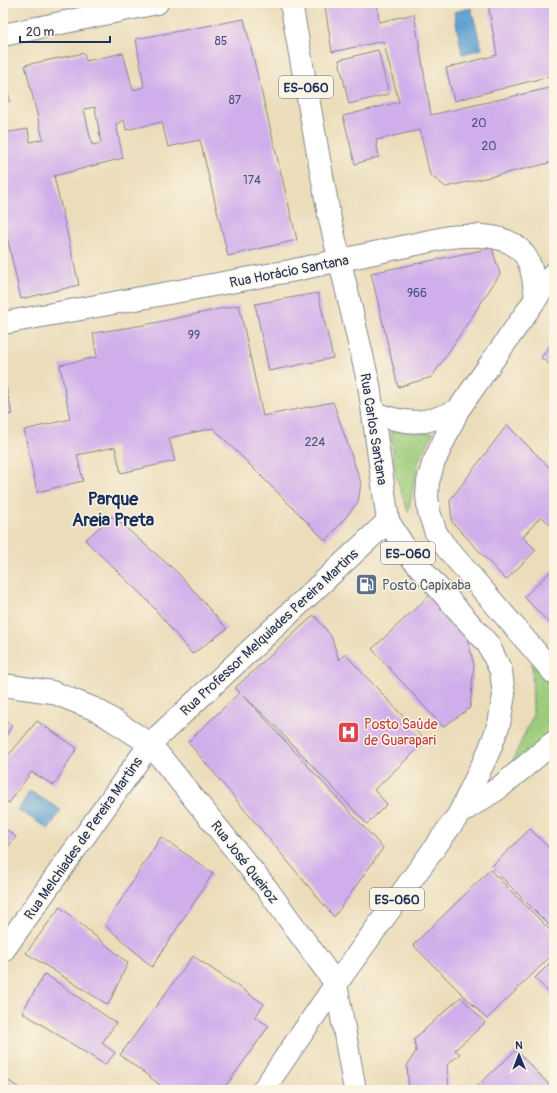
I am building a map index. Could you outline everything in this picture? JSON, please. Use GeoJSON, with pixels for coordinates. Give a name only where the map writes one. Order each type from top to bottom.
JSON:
{"type":"FeatureCollection","features":[{"type":"Feature","properties":{"kind":"main road"},"geometry":{"type":"LineString","coordinates":[[3,35],[157,3]]}},
{"type":"Feature","properties":{"kind":"main road","name":"Rua Carlos Santana"},"geometry":{"type":"LineString","coordinates":[[291,3],[329,215],[369,385],[374,412],[388,521],[410,556],[488,644],[501,671],[504,695],[499,724],[480,772],[459,814],[336,984]]}},
{"type":"Feature","properties":{"kind":"main road","name":"Rua Horácio Santana"},"geometry":{"type":"LineString","coordinates":[[3,323],[290,271],[449,238],[472,235],[494,238],[513,244],[524,255],[530,268],[534,280],[536,298]]}},
{"type":"Feature","properties":{"kind":"main road","name":"ES-060"},"geometry":{"type":"LineString","coordinates":[[554,273],[458,410],[433,464],[428,482],[427,496],[428,512],[436,533],[445,546],[554,673]]}},
{"type":"Feature","properties":{"kind":"main road"},"geometry":{"type":"LineString","coordinates":[[374,412],[394,420],[410,422],[427,421],[443,417],[458,410]]}},
{"type":"Feature","properties":{"kind":"main road","name":"Rua Professor Melquiades Pereira Martins"},"geometry":{"type":"LineString","coordinates":[[150,744],[388,521]]}},
{"type":"Feature","properties":{"kind":"main road","name":"Rua José Queiroz"},"geometry":{"type":"LineString","coordinates":[[3,685],[52,692],[97,710],[150,744],[267,889],[336,984]]}},
{"type":"Feature","properties":{"kind":"main road","name":"Rua Carlos Santana"},"geometry":{"type":"LineString","coordinates":[[459,814],[499,788],[554,742]]}},
{"type":"Feature","properties":{"kind":"main road","name":"Rua Melchiades de Pereira Martins"},"geometry":{"type":"LineString","coordinates":[[3,951],[150,744]]}},
{"type":"Feature","properties":{"kind":"main road"},"geometry":{"type":"LineString","coordinates":[[336,984],[355,1090]]}},
{"type":"Feature","properties":{"kind":"main road","name":"ES-060"},"geometry":{"type":"LineString","coordinates":[[263,1090],[336,984]]}},
{"type":"Feature","properties":{"kind":"green space"},"geometry":{"type":"Polygon","coordinates":[[[391,431],[433,433],[419,460],[408,512],[395,473],[391,431]]]}},
{"type":"Feature","properties":{"kind":"green space"},"geometry":{"type":"Polygon","coordinates":[[[532,662],[554,689],[554,730],[506,775],[533,715],[532,662]]]}},
{"type":"Feature","properties":{"kind":"water"},"geometry":{"type":"Polygon","coordinates":[[[471,8],[482,49],[462,54],[454,12],[471,8]]]}},
{"type":"Feature","properties":{"kind":"water"},"geometry":{"type":"Polygon","coordinates":[[[30,791],[61,810],[49,829],[18,810],[30,791]]]}},
{"type":"Feature","properties":{"kind":"building"},"geometry":{"type":"Polygon","coordinates":[[[337,3],[377,3],[379,22],[414,14],[431,115],[554,87],[554,162],[446,187],[430,175],[420,130],[376,140],[379,157],[355,164],[343,116],[399,102],[383,41],[332,52],[325,6],[337,3]]]}},
{"type":"Feature","properties":{"kind":"building"},"geometry":{"type":"Polygon","coordinates":[[[488,3],[554,3],[554,75],[454,101],[446,68],[497,55],[488,3]]]}},
{"type":"Feature","properties":{"kind":"building"},"geometry":{"type":"Polygon","coordinates":[[[244,19],[297,240],[228,256],[200,140],[168,147],[162,122],[126,130],[124,120],[116,124],[123,158],[54,176],[79,285],[21,299],[3,219],[3,133],[28,129],[30,142],[43,139],[25,65],[84,53],[86,61],[123,53],[133,90],[144,87],[136,39],[244,19]],[[95,107],[84,109],[92,145],[101,143],[95,107]]]}},
{"type":"Feature","properties":{"kind":"building"},"geometry":{"type":"Polygon","coordinates":[[[378,50],[389,94],[349,104],[339,60],[378,50]]]}},
{"type":"Feature","properties":{"kind":"building"},"geometry":{"type":"Polygon","coordinates":[[[3,75],[10,101],[3,103],[3,75]]]}},
{"type":"Feature","properties":{"kind":"building"},"geometry":{"type":"Polygon","coordinates":[[[492,248],[500,274],[432,377],[398,387],[371,273],[492,248]]]}},
{"type":"Feature","properties":{"kind":"building"},"geometry":{"type":"Polygon","coordinates":[[[318,293],[333,358],[269,371],[255,304],[318,293]]]}},
{"type":"Feature","properties":{"kind":"building"},"geometry":{"type":"Polygon","coordinates":[[[239,305],[263,416],[333,402],[361,483],[358,502],[326,541],[213,428],[169,438],[175,461],[121,473],[115,447],[77,455],[83,481],[37,492],[24,430],[70,419],[60,365],[97,357],[93,333],[144,325],[239,305]]]}},
{"type":"Feature","properties":{"kind":"building"},"geometry":{"type":"Polygon","coordinates":[[[554,340],[554,367],[541,358],[554,340]]]}},
{"type":"Feature","properties":{"kind":"building"},"geometry":{"type":"Polygon","coordinates":[[[3,373],[12,414],[3,416],[3,373]]]}},
{"type":"Feature","properties":{"kind":"building"},"geometry":{"type":"Polygon","coordinates":[[[507,425],[554,472],[554,528],[541,516],[523,537],[536,550],[506,580],[452,522],[450,500],[507,425]]]}},
{"type":"Feature","properties":{"kind":"building"},"geometry":{"type":"Polygon","coordinates":[[[112,516],[178,573],[227,629],[192,654],[150,603],[85,540],[112,516]]]}},
{"type":"Feature","properties":{"kind":"building"},"geometry":{"type":"Polygon","coordinates":[[[554,568],[554,628],[524,597],[554,568]]]}},
{"type":"Feature","properties":{"kind":"building"},"geometry":{"type":"Polygon","coordinates":[[[431,594],[466,634],[474,665],[470,708],[443,727],[372,649],[431,594]]]}},
{"type":"Feature","properties":{"kind":"building"},"geometry":{"type":"Polygon","coordinates":[[[314,615],[331,636],[339,660],[345,654],[426,741],[374,790],[387,804],[367,824],[271,722],[243,695],[383,848],[334,917],[188,742],[240,692],[235,688],[314,615]]]}},
{"type":"Feature","properties":{"kind":"building"},"geometry":{"type":"Polygon","coordinates":[[[3,720],[12,725],[3,742],[3,720]]]}},
{"type":"Feature","properties":{"kind":"building"},"geometry":{"type":"Polygon","coordinates":[[[37,721],[77,748],[54,785],[31,772],[9,803],[3,800],[3,762],[37,721]]]}},
{"type":"Feature","properties":{"kind":"building"},"geometry":{"type":"Polygon","coordinates":[[[3,827],[16,837],[3,853],[3,827]]]}},
{"type":"Feature","properties":{"kind":"building"},"geometry":{"type":"Polygon","coordinates":[[[530,829],[554,853],[554,930],[491,867],[530,829]]]}},
{"type":"Feature","properties":{"kind":"building"},"geometry":{"type":"Polygon","coordinates":[[[161,837],[213,873],[152,967],[105,925],[161,837]]]}},
{"type":"Feature","properties":{"kind":"building"},"geometry":{"type":"Polygon","coordinates":[[[490,870],[554,934],[554,953],[487,1019],[413,945],[490,870]]]}},
{"type":"Feature","properties":{"kind":"building"},"geometry":{"type":"Polygon","coordinates":[[[60,907],[128,963],[108,1005],[26,953],[60,907]]]}},
{"type":"Feature","properties":{"kind":"building"},"geometry":{"type":"Polygon","coordinates":[[[193,956],[264,1004],[255,1017],[269,1026],[223,1090],[155,1090],[159,1084],[120,1055],[193,956]]]}},
{"type":"Feature","properties":{"kind":"building"},"geometry":{"type":"Polygon","coordinates":[[[554,959],[554,998],[535,978],[554,959]]]}},
{"type":"Feature","properties":{"kind":"building"},"geometry":{"type":"Polygon","coordinates":[[[45,974],[116,1023],[102,1043],[115,1053],[105,1065],[22,1012],[45,974]]]}},
{"type":"Feature","properties":{"kind":"building"},"geometry":{"type":"Polygon","coordinates":[[[461,997],[485,1023],[455,1050],[460,1054],[447,1065],[449,1090],[409,1090],[407,1066],[416,1051],[414,1039],[461,997]]]}},
{"type":"Feature","properties":{"kind":"building"},"geometry":{"type":"Polygon","coordinates":[[[516,1050],[554,1090],[477,1090],[475,1088],[516,1050]]]}},
{"type":"Feature","properties":{"kind":"building"},"geometry":{"type":"Polygon","coordinates":[[[3,1077],[22,1090],[3,1090],[3,1077]]]}},
{"type":"Feature","properties":{"kind":"place","name":"Posto Capixaba"},"geometry":{"type":"Point","coordinates":[366,585]}},
{"type":"Feature","properties":{"kind":"place","name":"Posto Saúde de Guarapari"},"geometry":{"type":"Point","coordinates":[349,732]}},
{"type":"Feature","properties":{"kind":"district","name":"Parque Areia Preta"},"geometry":{"type":"Point","coordinates":[113,509]}}]}
